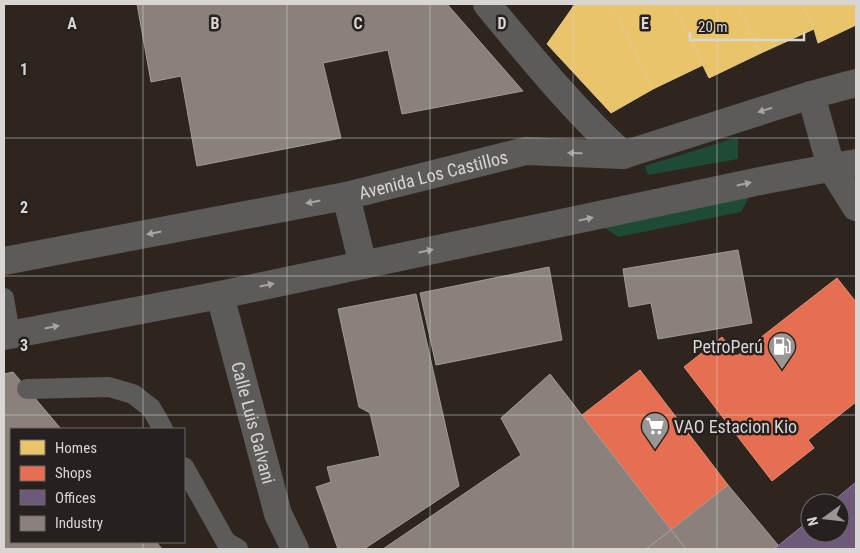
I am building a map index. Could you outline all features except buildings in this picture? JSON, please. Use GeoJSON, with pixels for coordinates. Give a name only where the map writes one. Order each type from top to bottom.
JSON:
{"type":"FeatureCollection","features":[{"type":"Feature","properties":{"kind":"street"},"geometry":{"type":"LineString","coordinates":[[486,4],[544,73],[586,119],[623,155]]}},
{"type":"Feature","properties":{"kind":"street","name":"Avenida Los Castillos"},"geometry":{"type":"LineString","coordinates":[[4,261],[346,196],[526,151],[623,155],[811,95],[856,84]]}},
{"type":"Feature","properties":{"kind":"street"},"geometry":{"type":"LineString","coordinates":[[811,95],[844,165],[856,207]]}},
{"type":"Feature","properties":{"kind":"street"},"geometry":{"type":"LineString","coordinates":[[7,335],[220,294],[844,165]]}},
{"type":"Feature","properties":{"kind":"street"},"geometry":{"type":"LineString","coordinates":[[346,196],[363,264]]}},
{"type":"Feature","properties":{"kind":"street","name":"Calle Luis Galvani"},"geometry":{"type":"LineString","coordinates":[[220,294],[278,514],[294,549]]}},
{"type":"Feature","properties":{"kind":"lane"},"geometry":{"type":"LineString","coordinates":[[4,298],[7,335]]}},
{"type":"Feature","properties":{"kind":"lane"},"geometry":{"type":"LineString","coordinates":[[27,389],[109,387],[133,394],[150,408],[162,428]]}},
{"type":"Feature","properties":{"kind":"lane"},"geometry":{"type":"LineString","coordinates":[[185,468],[226,542],[238,549]]}},
{"type":"Feature","properties":{"kind":"shaded area"},"geometry":{"type":"Polygon","coordinates":[[[4,4],[856,4],[856,549],[4,549],[4,4]]]}},
{"type":"Feature","properties":{"kind":"green space"},"geometry":{"type":"Polygon","coordinates":[[[738,137],[738,159],[648,175],[645,166],[738,137]]]}},
{"type":"Feature","properties":{"kind":"green space"},"geometry":{"type":"Polygon","coordinates":[[[750,195],[741,212],[618,237],[599,224],[750,195]]]}},
{"type":"Feature","properties":{"kind":"place","name":"PetroPerú"},"geometry":{"type":"Point","coordinates":[782,370]}},
{"type":"Feature","properties":{"kind":"place","name":"VAO Estacion Kio"},"geometry":{"type":"Point","coordinates":[655,450]}}]}
